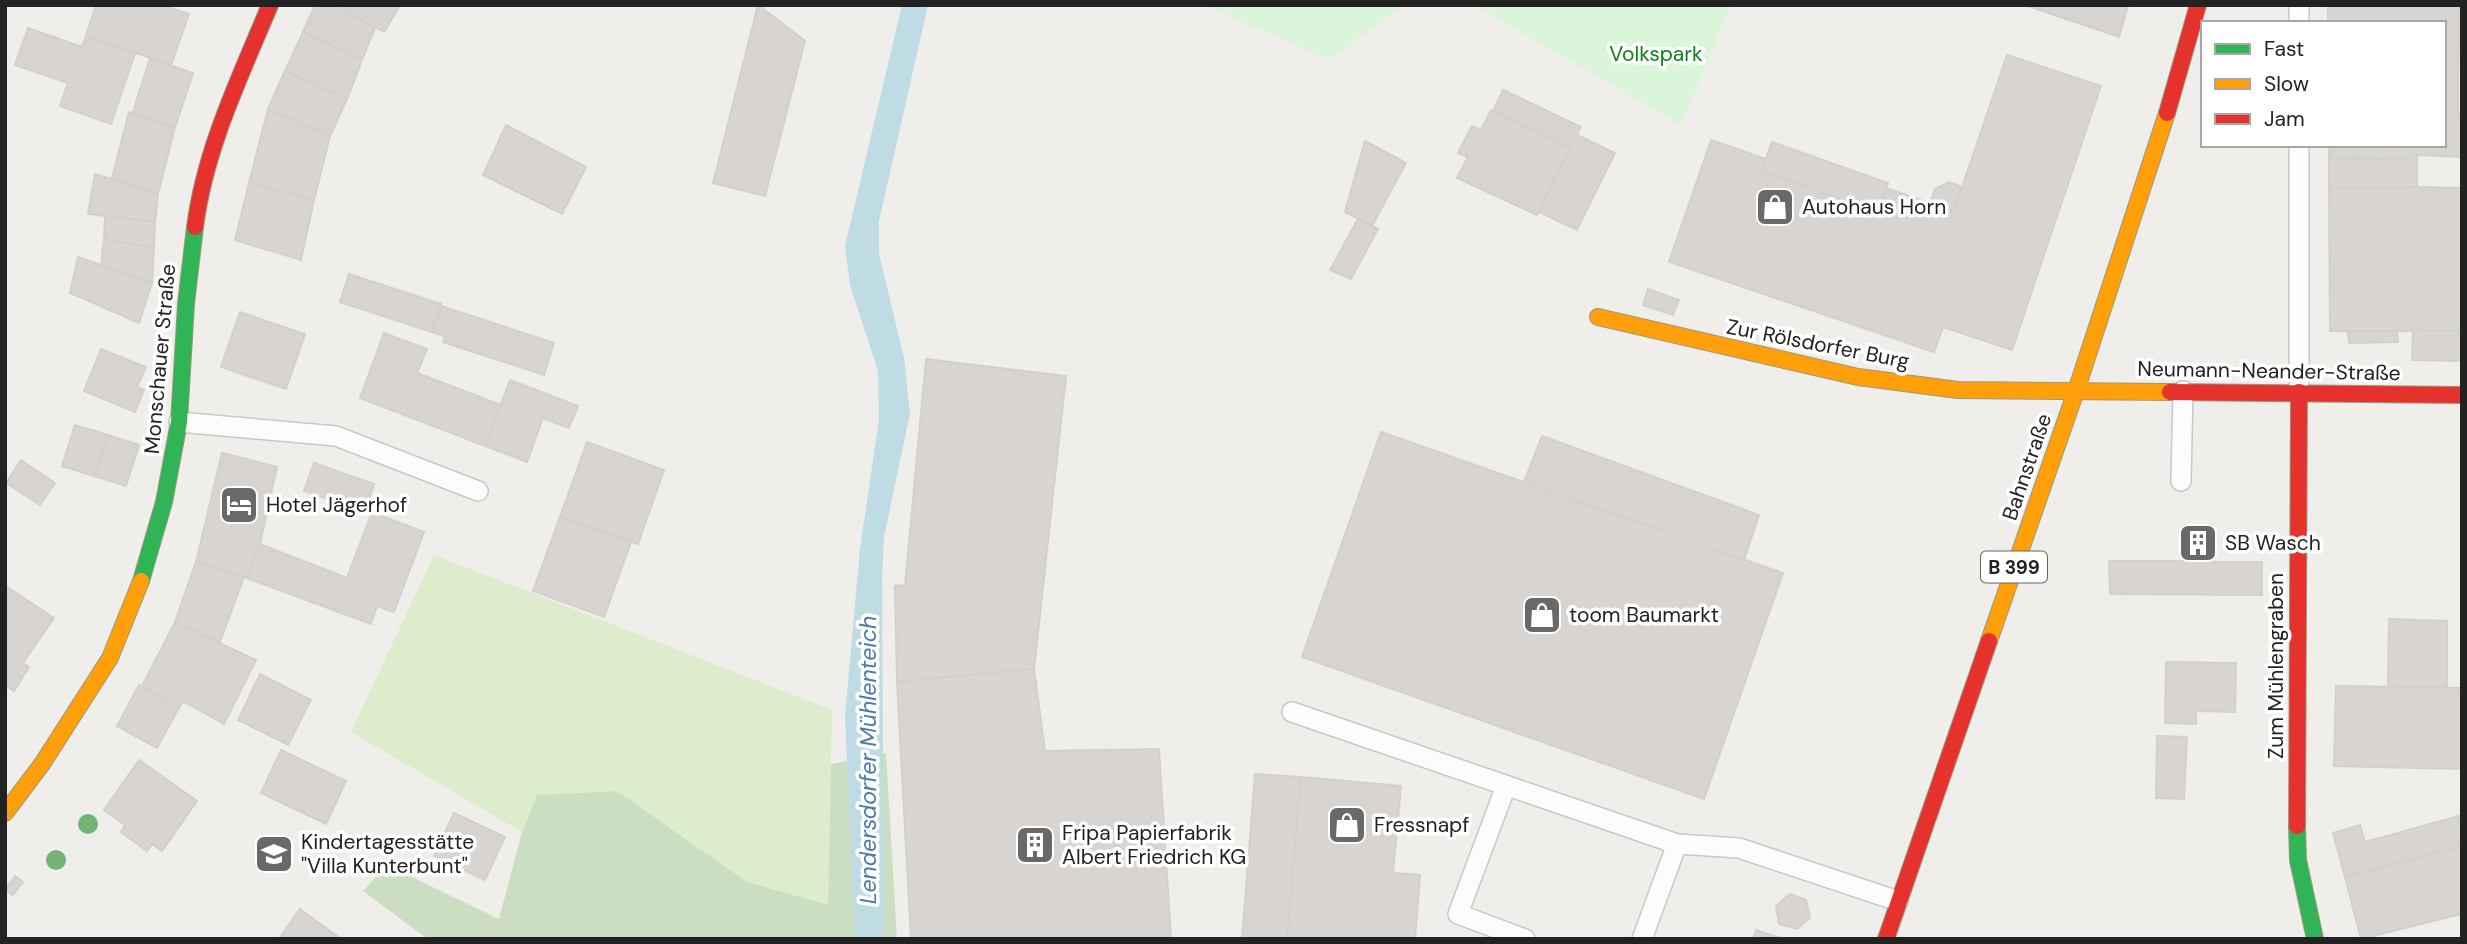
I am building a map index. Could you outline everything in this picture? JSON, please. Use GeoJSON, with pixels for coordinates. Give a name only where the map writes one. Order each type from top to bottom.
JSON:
{"type":"FeatureCollection","features":[{"type":"Feature","properties":{"kind":"street","name":"Monschauer Straße"},"geometry":{"type":"LineString","coordinates":[[5,813],[41,764],[110,658],[142,579],[164,502],[180,422],[189,268],[200,188],[221,123],[270,5]]}},
{"type":"Feature","properties":{"kind":"street","name":"Bahnstraße"},"geometry":{"type":"LineString","coordinates":[[1886,939],[2076,391],[2179,76],[2198,5]]}},
{"type":"Feature","properties":{"kind":"street","name":"Zur Rölsdorfer Burg"},"geometry":{"type":"LineString","coordinates":[[1598,317],[1858,377],[1958,390],[2076,391]]}},
{"type":"Feature","properties":{"kind":"street","name":"Neumann-Neander-Straße"},"geometry":{"type":"LineString","coordinates":[[2076,391],[2183,390],[2462,395]]}},
{"type":"Feature","properties":{"kind":"street","name":"Zum Mühlengraben"},"geometry":{"type":"LineString","coordinates":[[2299,392],[2298,860],[2315,939]]}},
{"type":"Feature","properties":{"kind":"lane"},"geometry":{"type":"LineString","coordinates":[[2299,147],[2299,392]]}},
{"type":"Feature","properties":{"kind":"lane"},"geometry":{"type":"LineString","coordinates":[[2181,481],[2183,390]]}},
{"type":"Feature","properties":{"kind":"lane"},"geometry":{"type":"LineString","coordinates":[[180,422],[336,436],[478,491]]}},
{"type":"Feature","properties":{"kind":"lane"},"geometry":{"type":"LineString","coordinates":[[1292,712],[1676,845],[1739,848],[1898,901]]}},
{"type":"Feature","properties":{"kind":"lane"},"geometry":{"type":"LineString","coordinates":[[1506,786],[1458,914],[1525,939]]}},
{"type":"Feature","properties":{"kind":"lane"},"geometry":{"type":"LineString","coordinates":[[1642,939],[1676,845]]}},
{"type":"Feature","properties":{"kind":"green space"},"geometry":{"type":"Polygon","coordinates":[[[1204,5],[1404,5],[1329,60],[1204,5]]]}},
{"type":"Feature","properties":{"kind":"green space","name":"Volkspark"},"geometry":{"type":"Polygon","coordinates":[[[1474,5],[1731,5],[1681,125],[1474,5]]]}},
{"type":"Feature","properties":{"kind":"green space"},"geometry":{"type":"Polygon","coordinates":[[[434,555],[832,710],[828,906],[747,882],[617,791],[538,795],[522,832],[351,732],[434,555]]]}},
{"type":"Feature","properties":{"kind":"green space"},"geometry":{"type":"Polygon","coordinates":[[[886,753],[897,939],[428,939],[363,891],[387,865],[499,919],[522,832],[537,795],[617,791],[747,882],[828,905],[831,764],[886,753]]]}},
{"type":"Feature","properties":{"kind":"water","name":"Lendersdorfer Mühlenteich"},"geometry":{"type":"Polygon","coordinates":[[[902,5],[928,5],[879,221],[879,254],[904,358],[910,413],[884,537],[882,577],[884,939],[855,939],[845,716],[860,549],[879,419],[878,371],[850,285],[845,246],[902,5]]]}},
{"type":"Feature","properties":{"kind":"building"},"geometry":{"type":"Polygon","coordinates":[[[96,5],[162,5],[189,14],[171,65],[86,36],[96,5]]]}},
{"type":"Feature","properties":{"kind":"building"},"geometry":{"type":"Polygon","coordinates":[[[315,5],[334,5],[375,28],[362,60],[303,32],[315,5]]]}},
{"type":"Feature","properties":{"kind":"building"},"geometry":{"type":"Polygon","coordinates":[[[334,5],[400,5],[384,32],[334,5]]]}},
{"type":"Feature","properties":{"kind":"building"},"geometry":{"type":"Polygon","coordinates":[[[758,5],[805,41],[765,196],[713,183],[758,5]]]}},
{"type":"Feature","properties":{"kind":"building"},"geometry":{"type":"Polygon","coordinates":[[[2025,5],[2128,5],[2119,37],[2025,5]]]}},
{"type":"Feature","properties":{"kind":"building"},"geometry":{"type":"Polygon","coordinates":[[[2328,5],[2459,5],[2458,113],[2462,113],[2462,157],[2417,155],[2417,160],[2329,158],[2329,147],[2446,147],[2446,21],[2328,21],[2328,5]]]}},
{"type":"Feature","properties":{"kind":"building"},"geometry":{"type":"Polygon","coordinates":[[[28,28],[82,47],[86,36],[135,53],[111,124],[60,106],[68,83],[15,65],[28,28]]]}},
{"type":"Feature","properties":{"kind":"building"},"geometry":{"type":"Polygon","coordinates":[[[303,32],[362,60],[347,99],[285,71],[303,32]]]}},
{"type":"Feature","properties":{"kind":"building","name":"Autohaus Horn"},"geometry":{"type":"Polygon","coordinates":[[[2007,55],[2101,86],[2012,350],[1943,327],[1934,352],[1669,262],[1711,140],[1766,159],[1761,171],[1877,212],[1886,188],[1954,211],[2007,55]]]}},
{"type":"Feature","properties":{"kind":"building"},"geometry":{"type":"Polygon","coordinates":[[[150,58],[193,73],[175,127],[133,112],[150,58]]]}},
{"type":"Feature","properties":{"kind":"building"},"geometry":{"type":"Polygon","coordinates":[[[285,71],[347,99],[330,136],[268,109],[285,71]]]}},
{"type":"Feature","properties":{"kind":"building"},"geometry":{"type":"Polygon","coordinates":[[[1503,90],[1581,127],[1577,135],[1615,153],[1577,230],[1539,212],[1570,148],[1493,111],[1503,90]]]}},
{"type":"Feature","properties":{"kind":"building"},"geometry":{"type":"Polygon","coordinates":[[[268,109],[330,136],[314,200],[249,183],[268,109]]]}},
{"type":"Feature","properties":{"kind":"building"},"geometry":{"type":"Polygon","coordinates":[[[1491,110],[1570,148],[1537,215],[1457,178],[1468,157],[1458,153],[1472,126],[1481,130],[1491,110]]]}},
{"type":"Feature","properties":{"kind":"building"},"geometry":{"type":"Polygon","coordinates":[[[129,112],[175,127],[158,194],[112,178],[129,112]]]}},
{"type":"Feature","properties":{"kind":"building"},"geometry":{"type":"Polygon","coordinates":[[[506,125],[586,167],[562,214],[483,175],[506,125]]]}},
{"type":"Feature","properties":{"kind":"building"},"geometry":{"type":"Polygon","coordinates":[[[1365,141],[1406,163],[1372,226],[1345,212],[1365,141]]]}},
{"type":"Feature","properties":{"kind":"building"},"geometry":{"type":"Polygon","coordinates":[[[1772,142],[1888,183],[1877,212],[1761,171],[1772,142]]]}},
{"type":"Feature","properties":{"kind":"building"},"geometry":{"type":"Polygon","coordinates":[[[2329,158],[2417,160],[2417,188],[2329,189],[2329,158]]]}},
{"type":"Feature","properties":{"kind":"building"},"geometry":{"type":"Polygon","coordinates":[[[95,174],[158,194],[155,222],[88,214],[95,174]]]}},
{"type":"Feature","properties":{"kind":"building"},"geometry":{"type":"Polygon","coordinates":[[[1949,182],[1962,187],[1954,211],[1930,203],[1935,189],[1949,182]]]}},
{"type":"Feature","properties":{"kind":"building"},"geometry":{"type":"Polygon","coordinates":[[[249,183],[314,200],[301,260],[235,240],[249,183]]]}},
{"type":"Feature","properties":{"kind":"building"},"geometry":{"type":"Polygon","coordinates":[[[2462,188],[2462,331],[2330,331],[2329,189],[2462,188]]]}},
{"type":"Feature","properties":{"kind":"building"},"geometry":{"type":"Polygon","coordinates":[[[105,216],[155,222],[154,248],[104,239],[105,216]]]}},
{"type":"Feature","properties":{"kind":"building"},"geometry":{"type":"Polygon","coordinates":[[[1358,219],[1378,229],[1351,279],[1330,270],[1358,219]]]}},
{"type":"Feature","properties":{"kind":"building"},"geometry":{"type":"Polygon","coordinates":[[[104,239],[154,248],[152,283],[101,265],[104,239]]]}},
{"type":"Feature","properties":{"kind":"building"},"geometry":{"type":"Polygon","coordinates":[[[78,257],[152,283],[139,323],[70,293],[78,257]]]}},
{"type":"Feature","properties":{"kind":"building"},"geometry":{"type":"Polygon","coordinates":[[[349,274],[441,304],[432,332],[340,302],[349,274]]]}},
{"type":"Feature","properties":{"kind":"building"},"geometry":{"type":"Polygon","coordinates":[[[1648,289],[1679,300],[1673,315],[1643,305],[1648,289]]]}},
{"type":"Feature","properties":{"kind":"building"},"geometry":{"type":"Polygon","coordinates":[[[441,306],[554,343],[544,375],[443,342],[445,336],[432,332],[441,306]]]}},
{"type":"Feature","properties":{"kind":"building"},"geometry":{"type":"Polygon","coordinates":[[[240,312],[305,334],[286,389],[221,367],[240,312]]]}},
{"type":"Feature","properties":{"kind":"building"},"geometry":{"type":"Polygon","coordinates":[[[2413,330],[2462,331],[2462,361],[2412,360],[2413,330]]]}},
{"type":"Feature","properties":{"kind":"building"},"geometry":{"type":"Polygon","coordinates":[[[2348,331],[2397,331],[2398,342],[2349,343],[2348,331]]]}},
{"type":"Feature","properties":{"kind":"building"},"geometry":{"type":"Polygon","coordinates":[[[384,333],[427,349],[417,373],[501,405],[485,446],[360,398],[384,333]]]}},
{"type":"Feature","properties":{"kind":"building"},"geometry":{"type":"Polygon","coordinates":[[[101,349],[146,367],[137,387],[144,390],[135,412],[84,391],[101,349]]]}},
{"type":"Feature","properties":{"kind":"building"},"geometry":{"type":"Polygon","coordinates":[[[926,359],[1066,376],[1034,669],[897,682],[895,586],[905,585],[926,359]]]}},
{"type":"Feature","properties":{"kind":"building"},"geometry":{"type":"Polygon","coordinates":[[[510,380],[578,406],[569,428],[543,418],[527,462],[485,446],[510,380]]]}},
{"type":"Feature","properties":{"kind":"building"},"geometry":{"type":"Polygon","coordinates":[[[75,425],[108,435],[94,476],[62,466],[75,425]]]}},
{"type":"Feature","properties":{"kind":"building","name":"toom Baumarkt"},"geometry":{"type":"Polygon","coordinates":[[[1381,432],[1783,573],[1704,799],[1302,657],[1381,432]]]}},
{"type":"Feature","properties":{"kind":"building"},"geometry":{"type":"Polygon","coordinates":[[[108,435],[139,445],[126,486],[94,476],[108,435]]]}},
{"type":"Feature","properties":{"kind":"building"},"geometry":{"type":"Polygon","coordinates":[[[1542,436],[1759,515],[1744,560],[1524,482],[1542,436]]]}},
{"type":"Feature","properties":{"kind":"building"},"geometry":{"type":"Polygon","coordinates":[[[587,442],[664,470],[638,544],[560,517],[587,442]]]}},
{"type":"Feature","properties":{"kind":"building","name":"Hotel Jägerhof"},"geometry":{"type":"Polygon","coordinates":[[[222,453],[277,467],[260,544],[247,578],[196,562],[222,453]]]}},
{"type":"Feature","properties":{"kind":"building"},"geometry":{"type":"Polygon","coordinates":[[[21,460],[55,483],[40,505],[6,483],[21,460]]]}},
{"type":"Feature","properties":{"kind":"building"},"geometry":{"type":"Polygon","coordinates":[[[314,463],[374,484],[365,512],[304,491],[314,463]]]}},
{"type":"Feature","properties":{"kind":"building"},"geometry":{"type":"Polygon","coordinates":[[[372,512],[424,532],[394,612],[377,606],[371,624],[247,578],[260,544],[347,578],[372,512]]]}},
{"type":"Feature","properties":{"kind":"building"},"geometry":{"type":"Polygon","coordinates":[[[560,517],[631,542],[604,617],[533,591],[560,517]]]}},
{"type":"Feature","properties":{"kind":"building","name":"SB Wasch"},"geometry":{"type":"Polygon","coordinates":[[[2185,525],[2212,525],[2211,562],[2262,562],[2262,595],[2110,594],[2109,561],[2185,561],[2185,525]]]}},
{"type":"Feature","properties":{"kind":"building"},"geometry":{"type":"Polygon","coordinates":[[[196,562],[244,577],[220,642],[175,622],[196,562]]]}},
{"type":"Feature","properties":{"kind":"building"},"geometry":{"type":"Polygon","coordinates":[[[6,586],[54,618],[23,663],[29,667],[22,678],[5,667],[6,586]]]}},
{"type":"Feature","properties":{"kind":"building"},"geometry":{"type":"Polygon","coordinates":[[[2389,619],[2447,621],[2447,687],[2388,687],[2389,619]]]}},
{"type":"Feature","properties":{"kind":"building"},"geometry":{"type":"Polygon","coordinates":[[[175,622],[256,660],[224,724],[183,701],[179,708],[142,686],[175,622]]]}},
{"type":"Feature","properties":{"kind":"building"},"geometry":{"type":"Polygon","coordinates":[[[2166,662],[2236,663],[2235,712],[2196,711],[2196,724],[2165,723],[2166,662]]]}},
{"type":"Feature","properties":{"kind":"building"},"geometry":{"type":"Polygon","coordinates":[[[5,667],[22,678],[14,691],[8,687],[5,691],[5,667]]]}},
{"type":"Feature","properties":{"kind":"building","name":"Fripa Papierfabrik Albert Friedrich KG"},"geometry":{"type":"Polygon","coordinates":[[[1034,669],[1045,751],[1159,749],[1171,939],[911,939],[897,682],[1034,669]]]}},
{"type":"Feature","properties":{"kind":"building"},"geometry":{"type":"Polygon","coordinates":[[[260,674],[311,700],[288,745],[238,720],[260,674]]]}},
{"type":"Feature","properties":{"kind":"building"},"geometry":{"type":"Polygon","coordinates":[[[139,685],[179,708],[157,748],[117,726],[139,685]]]}},
{"type":"Feature","properties":{"kind":"building"},"geometry":{"type":"Polygon","coordinates":[[[2336,686],[2462,688],[2462,769],[2334,766],[2336,686]]]}},
{"type":"Feature","properties":{"kind":"building"},"geometry":{"type":"Polygon","coordinates":[[[2157,736],[2187,737],[2184,799],[2156,798],[2157,736]]]}},
{"type":"Feature","properties":{"kind":"building"},"geometry":{"type":"Polygon","coordinates":[[[281,750],[346,781],[326,824],[261,793],[281,750]]]}},
{"type":"Feature","properties":{"kind":"building"},"geometry":{"type":"Polygon","coordinates":[[[139,760],[197,801],[162,851],[152,844],[147,851],[121,832],[125,825],[104,810],[139,760]]]}},
{"type":"Feature","properties":{"kind":"building"},"geometry":{"type":"Polygon","coordinates":[[[1255,774],[1301,777],[1287,939],[1242,939],[1255,774]]]}},
{"type":"Feature","properties":{"kind":"building","name":"Fressnapf"},"geometry":{"type":"Polygon","coordinates":[[[1301,777],[1401,786],[1393,873],[1420,875],[1415,939],[1287,939],[1301,777]]]}},
{"type":"Feature","properties":{"kind":"building"},"geometry":{"type":"Polygon","coordinates":[[[454,813],[505,837],[485,880],[434,856],[454,813]]]}},
{"type":"Feature","properties":{"kind":"building"},"geometry":{"type":"Polygon","coordinates":[[[2462,815],[2462,846],[2345,877],[2333,833],[2360,825],[2365,842],[2462,815]]]}},
{"type":"Feature","properties":{"kind":"building"},"geometry":{"type":"Polygon","coordinates":[[[2462,846],[2462,914],[2361,939],[2345,877],[2462,846]]]}},
{"type":"Feature","properties":{"kind":"building"},"geometry":{"type":"Polygon","coordinates":[[[15,876],[23,882],[13,895],[5,890],[15,876]]]}},
{"type":"Feature","properties":{"kind":"building"},"geometry":{"type":"Polygon","coordinates":[[[1790,894],[1806,900],[1810,918],[1797,929],[1779,924],[1776,906],[1790,894]]]}},
{"type":"Feature","properties":{"kind":"building"},"geometry":{"type":"Polygon","coordinates":[[[300,909],[341,939],[279,939],[300,909]]]}},
{"type":"Feature","properties":{"kind":"building"},"geometry":{"type":"Polygon","coordinates":[[[1756,930],[1784,939],[1753,939],[1756,930]]]}},
{"type":"Feature","properties":{"kind":"traffic: fast"},"geometry":{"type":"LineString","coordinates":[[141,581],[164,502],[179,422],[186,304],[195,227]]}},
{"type":"Feature","properties":{"kind":"traffic: fast"},"geometry":{"type":"LineString","coordinates":[[2297,826],[2298,860],[2315,939]]}},
{"type":"Feature","properties":{"kind":"traffic: slow"},"geometry":{"type":"LineString","coordinates":[[1989,641],[2076,391],[2167,113]]}},
{"type":"Feature","properties":{"kind":"traffic: slow"},"geometry":{"type":"LineString","coordinates":[[1598,317],[1858,377],[1958,390],[2170,392]]}},
{"type":"Feature","properties":{"kind":"traffic: slow"},"geometry":{"type":"LineString","coordinates":[[5,813],[42,764],[110,658],[141,581]]}},
{"type":"Feature","properties":{"kind":"traffic: jam"},"geometry":{"type":"LineString","coordinates":[[195,227],[215,141],[270,5]]}},
{"type":"Feature","properties":{"kind":"traffic: jam"},"geometry":{"type":"LineString","coordinates":[[2167,113],[2198,5]]}},
{"type":"Feature","properties":{"kind":"traffic: jam"},"geometry":{"type":"LineString","coordinates":[[2170,392],[2462,395]]}},
{"type":"Feature","properties":{"kind":"traffic: jam"},"geometry":{"type":"LineString","coordinates":[[2297,826],[2299,392]]}},
{"type":"Feature","properties":{"kind":"traffic: jam"},"geometry":{"type":"LineString","coordinates":[[1886,939],[1989,641]]}},
{"type":"Feature","properties":{"kind":"place","name":"Autohaus Horn"},"geometry":{"type":"Point","coordinates":[1775,207]}},
{"type":"Feature","properties":{"kind":"place","name":"Hotel Jägerhof"},"geometry":{"type":"Point","coordinates":[239,505]}},
{"type":"Feature","properties":{"kind":"place","name":"SB Wasch"},"geometry":{"type":"Point","coordinates":[2198,543]}},
{"type":"Feature","properties":{"kind":"place","name":"toom Baumarkt"},"geometry":{"type":"Point","coordinates":[1542,615]}},
{"type":"Feature","properties":{"kind":"place","name":"Fressnapf"},"geometry":{"type":"Point","coordinates":[1347,825]}},
{"type":"Feature","properties":{"kind":"place","name":"Fripa Papierfabrik Albert Friedrich KG"},"geometry":{"type":"Point","coordinates":[1035,845]}},
{"type":"Feature","properties":{"kind":"place","name":"Kindertagesstätte \"Villa Kunterbunt\""},"geometry":{"type":"Point","coordinates":[274,854]}}]}
